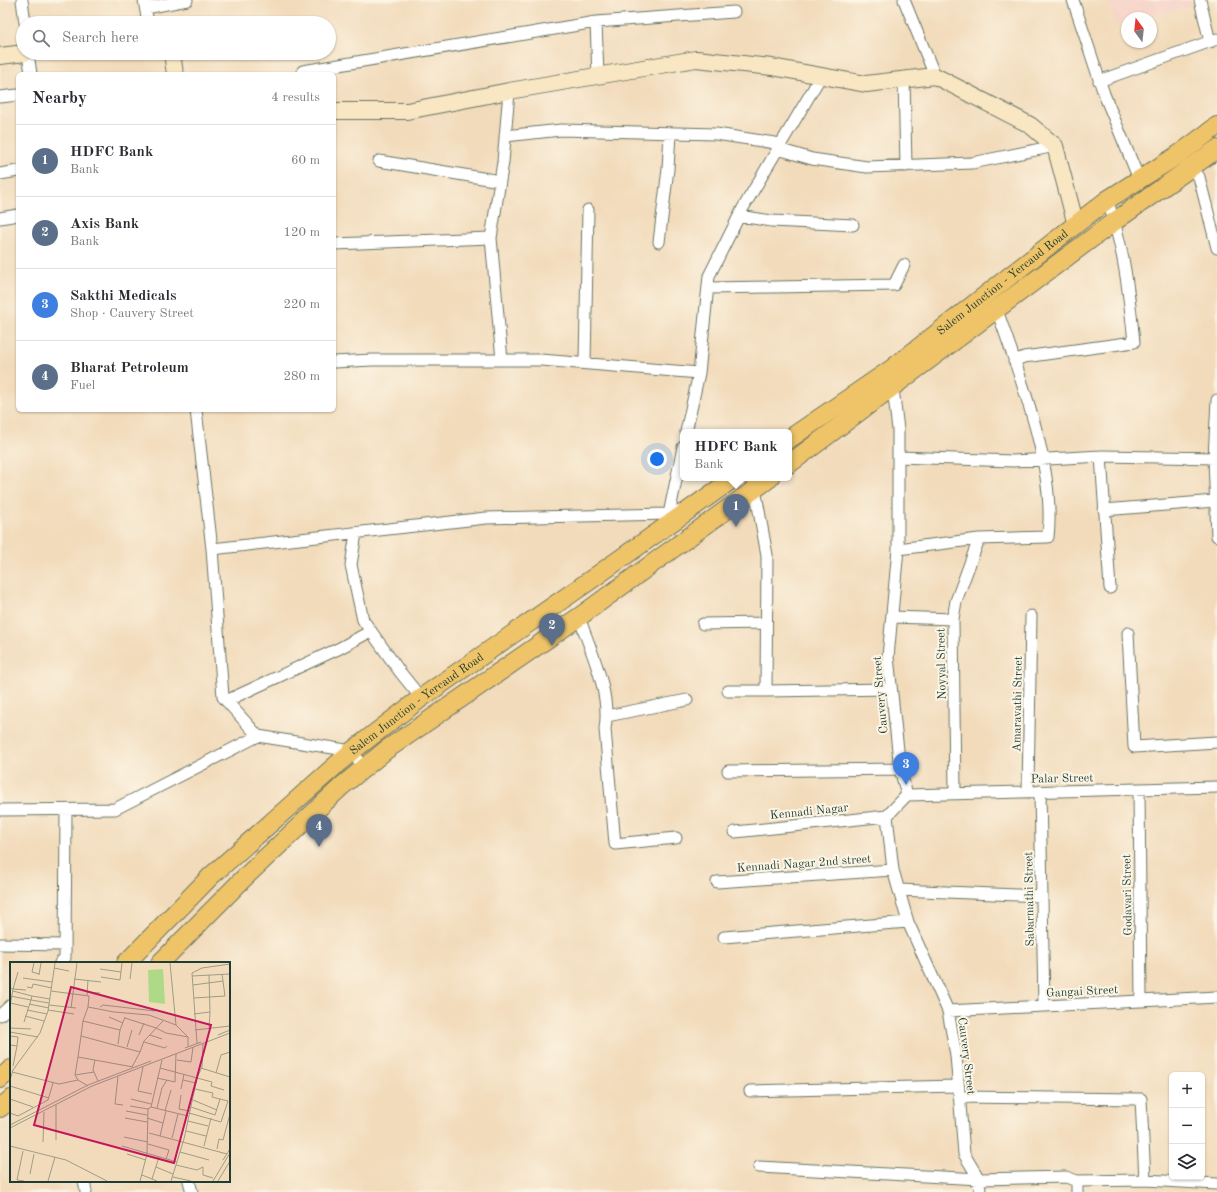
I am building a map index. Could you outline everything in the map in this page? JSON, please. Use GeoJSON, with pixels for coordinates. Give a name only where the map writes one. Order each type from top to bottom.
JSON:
{"type":"FeatureCollection","features":[{"type":"Feature","properties":{"kind":"main road","name":"Salem Junction - Yercaud Road"},"geometry":{"type":"LineString","coordinates":[[792,437],[890,370],[1107,200],[1178,155],[1217,126]]}},
{"type":"Feature","properties":{"kind":"main road"},"geometry":{"type":"LineString","coordinates":[[792,462],[1115,221],[1217,149]]}},
{"type":"Feature","properties":{"kind":"main road","name":"Salem Junction - Yercaud Road"},"geometry":{"type":"LineString","coordinates":[[127,962],[211,876],[352,751],[420,698],[730,481]]}},
{"type":"Feature","properties":{"kind":"main road"},"geometry":{"type":"LineString","coordinates":[[161,962],[244,878],[342,786],[386,750],[579,618],[766,481]]}},
{"type":"Feature","properties":{"kind":"main road"},"geometry":{"type":"LineString","coordinates":[[692,508],[701,528]]}},
{"type":"Feature","properties":{"kind":"main road"},"geometry":{"type":"LineString","coordinates":[[0,1079],[10,1071]]}},
{"type":"Feature","properties":{"kind":"main road"},"geometry":{"type":"LineString","coordinates":[[0,1108],[10,1100]]}},
{"type":"Feature","properties":{"kind":"street"},"geometry":{"type":"LineString","coordinates":[[22,0],[23,16]]}},
{"type":"Feature","properties":{"kind":"street"},"geometry":{"type":"LineString","coordinates":[[147,16],[145,4],[186,0]]}},
{"type":"Feature","properties":{"kind":"street"},"geometry":{"type":"LineString","coordinates":[[904,0],[935,76]]}},
{"type":"Feature","properties":{"kind":"street"},"geometry":{"type":"LineString","coordinates":[[1073,0],[1099,81],[1139,179]]}},
{"type":"Feature","properties":{"kind":"street"},"geometry":{"type":"LineString","coordinates":[[1099,81],[1214,40],[1200,0]]}},
{"type":"Feature","properties":{"kind":"street"},"geometry":{"type":"LineString","coordinates":[[303,72],[596,22],[734,12]]}},
{"type":"Feature","properties":{"kind":"street"},"geometry":{"type":"LineString","coordinates":[[596,22],[598,76]]}},
{"type":"Feature","properties":{"kind":"street"},"geometry":{"type":"LineString","coordinates":[[0,56],[16,54]]}},
{"type":"Feature","properties":{"kind":"street"},"geometry":{"type":"LineString","coordinates":[[336,111],[407,111],[509,91],[696,59],[772,67],[866,84],[935,76],[1030,125],[1055,146],[1076,225]]}},
{"type":"Feature","properties":{"kind":"street"},"geometry":{"type":"LineString","coordinates":[[28,60],[31,72]]}},
{"type":"Feature","properties":{"kind":"street"},"geometry":{"type":"LineString","coordinates":[[173,60],[175,72]]}},
{"type":"Feature","properties":{"kind":"street"},"geometry":{"type":"LineString","coordinates":[[687,429],[699,372],[709,276],[779,146],[821,76]]}},
{"type":"Feature","properties":{"kind":"street"},"geometry":{"type":"LineString","coordinates":[[904,80],[906,166]]}},
{"type":"Feature","properties":{"kind":"street"},"geometry":{"type":"LineString","coordinates":[[502,360],[491,238],[500,181],[509,91]]}},
{"type":"Feature","properties":{"kind":"street"},"geometry":{"type":"LineString","coordinates":[[0,97],[16,95]]}},
{"type":"Feature","properties":{"kind":"street"},"geometry":{"type":"LineString","coordinates":[[505,136],[561,130],[716,134],[779,146],[812,159],[868,167],[972,163],[1055,146]]}},
{"type":"Feature","properties":{"kind":"street"},"geometry":{"type":"LineString","coordinates":[[659,242],[668,169],[670,133]]}},
{"type":"Feature","properties":{"kind":"street"},"geometry":{"type":"LineString","coordinates":[[379,161],[500,181]]}},
{"type":"Feature","properties":{"kind":"street"},"geometry":{"type":"LineString","coordinates":[[1192,167],[1199,177],[1217,248]]}},
{"type":"Feature","properties":{"kind":"street"},"geometry":{"type":"LineString","coordinates":[[0,174],[16,171]]}},
{"type":"Feature","properties":{"kind":"street"},"geometry":{"type":"LineString","coordinates":[[1014,361],[1024,357],[1134,342],[1127,274],[1115,221],[1107,200]]}},
{"type":"Feature","properties":{"kind":"street"},"geometry":{"type":"LineString","coordinates":[[585,363],[588,210]]}},
{"type":"Feature","properties":{"kind":"street"},"geometry":{"type":"LineString","coordinates":[[0,218],[16,215]]}},
{"type":"Feature","properties":{"kind":"street"},"geometry":{"type":"LineString","coordinates":[[740,216],[772,221],[853,225]]}},
{"type":"Feature","properties":{"kind":"street"},"geometry":{"type":"LineString","coordinates":[[336,244],[491,238]]}},
{"type":"Feature","properties":{"kind":"street"},"geometry":{"type":"LineString","coordinates":[[708,288],[894,285],[904,265]]}},
{"type":"Feature","properties":{"kind":"street"},"geometry":{"type":"LineString","coordinates":[[898,549],[979,539],[1048,537],[1050,522],[1044,459],[997,310]]}},
{"type":"Feature","properties":{"kind":"street"},"geometry":{"type":"LineString","coordinates":[[336,362],[541,360],[699,372]]}},
{"type":"Feature","properties":{"kind":"street","name":"Cauvery Street"},"geometry":{"type":"LineString","coordinates":[[893,388],[898,430],[898,549],[888,657],[900,769],[907,795]]}},
{"type":"Feature","properties":{"kind":"street"},"geometry":{"type":"LineString","coordinates":[[1217,400],[1215,458],[1217,536]]}},
{"type":"Feature","properties":{"kind":"street"},"geometry":{"type":"LineString","coordinates":[[196,412],[212,549],[223,697],[258,736]]}},
{"type":"Feature","properties":{"kind":"street"},"geometry":{"type":"LineString","coordinates":[[1100,456],[1110,588]]}},
{"type":"Feature","properties":{"kind":"street"},"geometry":{"type":"LineString","coordinates":[[898,457],[1013,461],[1100,456],[1215,458]]}},
{"type":"Feature","properties":{"kind":"street"},"geometry":{"type":"LineString","coordinates":[[669,514],[680,461]]}},
{"type":"Feature","properties":{"kind":"street"},"geometry":{"type":"LineString","coordinates":[[755,489],[767,555],[766,691]]}},
{"type":"Feature","properties":{"kind":"street"},"geometry":{"type":"LineString","coordinates":[[1104,510],[1215,501]]}},
{"type":"Feature","properties":{"kind":"street"},"geometry":{"type":"LineString","coordinates":[[212,549],[486,518],[669,514],[692,508]]}},
{"type":"Feature","properties":{"kind":"street"},"geometry":{"type":"LineString","coordinates":[[356,533],[351,565],[363,620],[420,698]]}},
{"type":"Feature","properties":{"kind":"street","name":"Noyyal Street"},"geometry":{"type":"LineString","coordinates":[[955,794],[953,619],[956,601],[979,539]]}},
{"type":"Feature","properties":{"kind":"street","name":"Amaravathi Street"},"geometry":{"type":"LineString","coordinates":[[1031,616],[1034,792]]}},
{"type":"Feature","properties":{"kind":"street"},"geometry":{"type":"LineString","coordinates":[[892,617],[953,619]]}},
{"type":"Feature","properties":{"kind":"street"},"geometry":{"type":"LineString","coordinates":[[579,618],[601,682],[607,716],[605,729],[615,844],[676,838]]}},
{"type":"Feature","properties":{"kind":"street"},"geometry":{"type":"LineString","coordinates":[[703,624],[766,623]]}},
{"type":"Feature","properties":{"kind":"street"},"geometry":{"type":"LineString","coordinates":[[226,701],[340,648],[371,631]]}},
{"type":"Feature","properties":{"kind":"street"},"geometry":{"type":"LineString","coordinates":[[1128,633],[1134,747],[1217,742]]}},
{"type":"Feature","properties":{"kind":"street"},"geometry":{"type":"LineString","coordinates":[[728,691],[891,689]]}},
{"type":"Feature","properties":{"kind":"street"},"geometry":{"type":"LineString","coordinates":[[607,716],[687,700]]}},
{"type":"Feature","properties":{"kind":"street"},"geometry":{"type":"LineString","coordinates":[[0,810],[115,809],[258,736],[352,751],[364,768]]}},
{"type":"Feature","properties":{"kind":"street"},"geometry":{"type":"LineString","coordinates":[[728,771],[900,769]]}},
{"type":"Feature","properties":{"kind":"street","name":"Palar Street"},"geometry":{"type":"LineString","coordinates":[[907,795],[1217,787]]}},
{"type":"Feature","properties":{"kind":"street","name":"Godavari Street"},"geometry":{"type":"LineString","coordinates":[[1138,789],[1141,1001]]}},
{"type":"Feature","properties":{"kind":"street","name":"Sabarmathi Street"},"geometry":{"type":"LineString","coordinates":[[1034,792],[1042,896],[1044,1006]]}},
{"type":"Feature","properties":{"kind":"street"},"geometry":{"type":"LineString","coordinates":[[887,816],[907,795]]}},
{"type":"Feature","properties":{"kind":"street"},"geometry":{"type":"LineString","coordinates":[[61,962],[65,958],[66,810]]}},
{"type":"Feature","properties":{"kind":"street","name":"Cauvery Street"},"geometry":{"type":"LineString","coordinates":[[887,816],[892,870],[908,922],[948,1011],[956,1054],[964,1154],[979,1179],[980,1192]]}},
{"type":"Feature","properties":{"kind":"street","name":"Kennadi Nagar"},"geometry":{"type":"LineString","coordinates":[[735,832],[887,816]]}},
{"type":"Feature","properties":{"kind":"street","name":"Kennadi Nagar 2nd street"},"geometry":{"type":"LineString","coordinates":[[717,882],[892,870]]}},
{"type":"Feature","properties":{"kind":"street"},"geometry":{"type":"LineString","coordinates":[[899,890],[1042,896]]}},
{"type":"Feature","properties":{"kind":"street"},"geometry":{"type":"LineString","coordinates":[[724,937],[908,922]]}},
{"type":"Feature","properties":{"kind":"street"},"geometry":{"type":"LineString","coordinates":[[0,944],[65,945]]}},
{"type":"Feature","properties":{"kind":"street","name":"Gangai Street"},"geometry":{"type":"LineString","coordinates":[[948,1011],[1217,997]]}},
{"type":"Feature","properties":{"kind":"street"},"geometry":{"type":"LineString","coordinates":[[0,1015],[10,1006]]}},
{"type":"Feature","properties":{"kind":"street"},"geometry":{"type":"LineString","coordinates":[[750,1091],[958,1092],[1141,1099],[1145,1180]]}},
{"type":"Feature","properties":{"kind":"street"},"geometry":{"type":"LineString","coordinates":[[759,1167],[979,1179],[1066,1177],[1077,1186],[1145,1180],[1217,1184]]}},
{"type":"Feature","properties":{"kind":"street"},"geometry":{"type":"LineString","coordinates":[[84,1182],[86,1192]]}},
{"type":"Feature","properties":{"kind":"street"},"geometry":{"type":"LineString","coordinates":[[190,1182],[192,1192]]}},
{"type":"Feature","properties":{"kind":"shaded area"},"geometry":{"type":"Polygon","coordinates":[[[1108,0],[1189,0],[1191,6],[1157,14],[1157,12],[1121,12],[1121,23],[1117,24],[1108,0]]]}},
{"type":"Feature","properties":{"kind":"place","name":"HDFC Bank"},"geometry":{"type":"Point","coordinates":[736,527]}},
{"type":"Feature","properties":{"kind":"place","name":"Axis Bank"},"geometry":{"type":"Point","coordinates":[552,646]}},
{"type":"Feature","properties":{"kind":"place","name":"Sakthi Medicals"},"geometry":{"type":"Point","coordinates":[906,785]}},
{"type":"Feature","properties":{"kind":"place","name":"Bharat Petroleum"},"geometry":{"type":"Point","coordinates":[319,847]}}]}
